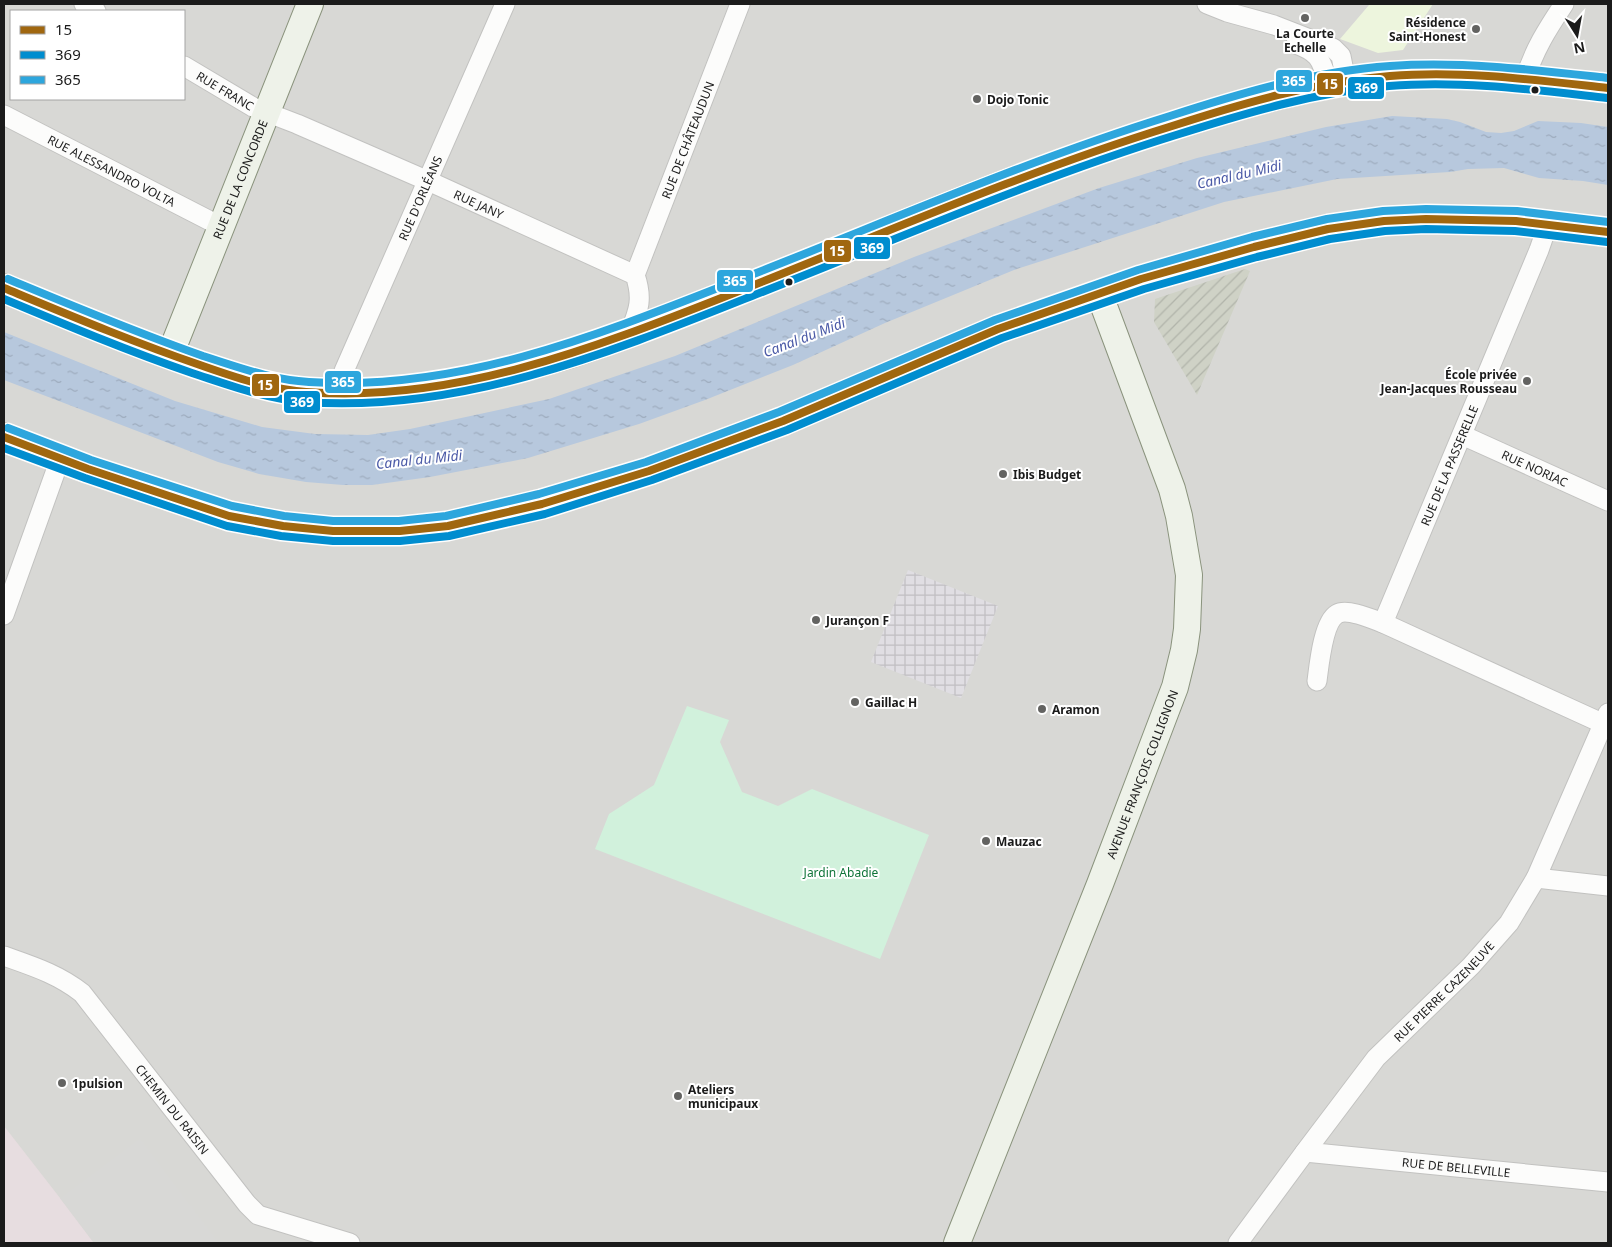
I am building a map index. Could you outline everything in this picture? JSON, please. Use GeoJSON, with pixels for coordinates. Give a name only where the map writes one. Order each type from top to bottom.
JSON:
{"type":"FeatureCollection","features":[{"type":"Feature","properties":{"kind":"main road"},"geometry":{"type":"LineString","coordinates":[[4,288],[170,355],[261,384],[300,391],[342,394],[428,388],[491,376],[572,354],[716,300],[926,215],[1111,145],[1232,108],[1337,83],[1393,76],[1457,75],[1608,88]]}},
{"type":"Feature","properties":{"kind":"main road"},"geometry":{"type":"LineString","coordinates":[[4,437],[60,459],[229,516],[283,526],[333,531],[400,531],[448,526],[542,504],[649,471],[783,421],[998,329],[1187,265],[1254,247],[1338,227],[1384,221],[1426,219],[1548,224],[1608,232]]}},
{"type":"Feature","properties":{"kind":"street","name":"RUE DE LA CONCORDE"},"geometry":{"type":"LineString","coordinates":[[170,355],[310,4]]}},
{"type":"Feature","properties":{"kind":"street","name":"RUE D'ORLÉANS"},"geometry":{"type":"LineString","coordinates":[[342,394],[344,371],[505,4]]}},
{"type":"Feature","properties":{"kind":"street","name":"RUE DE CHÂTEAUDUN"},"geometry":{"type":"LineString","coordinates":[[635,275],[740,4]]}},
{"type":"Feature","properties":{"kind":"street"},"geometry":{"type":"LineString","coordinates":[[1207,4],[1247,10],[1271,34],[1304,47],[1315,54],[1337,83]]}},
{"type":"Feature","properties":{"kind":"street"},"geometry":{"type":"LineString","coordinates":[[1525,80],[1537,46],[1564,4]]}},
{"type":"Feature","properties":{"kind":"street","name":"RUE FRANC"},"geometry":{"type":"LineString","coordinates":[[185,67],[240,101],[267,112]]}},
{"type":"Feature","properties":{"kind":"street","name":"RUE JANY"},"geometry":{"type":"LineString","coordinates":[[267,112],[427,181],[635,275]]}},
{"type":"Feature","properties":{"kind":"street","name":"RUE ALESSANDRO VOLTA"},"geometry":{"type":"LineString","coordinates":[[4,115],[220,226]]}},
{"type":"Feature","properties":{"kind":"street","name":"RUE DE LA PASSERELLE"},"geometry":{"type":"LineString","coordinates":[[1383,623],[1539,250],[1548,224]]}},
{"type":"Feature","properties":{"kind":"street"},"geometry":{"type":"LineString","coordinates":[[630,332],[639,306],[639,288],[635,275]]}},
{"type":"Feature","properties":{"kind":"street","name":"AVENUE FRANÇOIS COLLIGNON"},"geometry":{"type":"LineString","coordinates":[[957,1243],[1139,784],[1175,687],[1184,650],[1189,575],[1179,516],[1172,489],[1100,293]]}},
{"type":"Feature","properties":{"kind":"street","name":"RUE NORIAC"},"geometry":{"type":"LineString","coordinates":[[1462,435],[1608,501]]}},
{"type":"Feature","properties":{"kind":"street"},"geometry":{"type":"LineString","coordinates":[[4,615],[60,459]]}},
{"type":"Feature","properties":{"kind":"street"},"geometry":{"type":"LineString","coordinates":[[1317,681],[1321,654],[1329,623],[1337,614],[1346,612],[1383,623],[1606,719]]}},
{"type":"Feature","properties":{"kind":"street","name":"RUE PIERRE CAZENEUVE"},"geometry":{"type":"LineString","coordinates":[[1238,1243],[1376,1058],[1471,966],[1509,923],[1536,878],[1606,719]]}},
{"type":"Feature","properties":{"kind":"street"},"geometry":{"type":"LineString","coordinates":[[1536,878],[1608,886]]}},
{"type":"Feature","properties":{"kind":"street","name":"CHEMIN DU RAISIN"},"geometry":{"type":"LineString","coordinates":[[4,956],[46,970],[69,982],[82,993],[247,1204],[258,1215],[350,1243]]}},
{"type":"Feature","properties":{"kind":"street","name":"RUE DE BELLEVILLE"},"geometry":{"type":"LineString","coordinates":[[1305,1152],[1608,1182]]}},
{"type":"Feature","properties":{"kind":"shaded area"},"geometry":{"type":"Polygon","coordinates":[[[4,4],[1608,4],[1608,1243],[4,1243],[4,4]]]}},
{"type":"Feature","properties":{"kind":"shaded area"},"geometry":{"type":"Polygon","coordinates":[[[1368,4],[1433,4],[1403,50],[1378,53],[1340,39],[1368,4]]]}},
{"type":"Feature","properties":{"kind":"shaded area"},"geometry":{"type":"Polygon","coordinates":[[[1245,269],[1250,271],[1197,395],[1154,322],[1155,299],[1245,269]]]}},
{"type":"Feature","properties":{"kind":"shaded area"},"geometry":{"type":"Polygon","coordinates":[[[908,570],[998,606],[961,698],[871,662],[908,570]]]}},
{"type":"Feature","properties":{"kind":"shaded area"},"geometry":{"type":"Polygon","coordinates":[[[4,1126],[60,1198],[94,1243],[4,1243],[4,1126]]]}},
{"type":"Feature","properties":{"kind":"shaded area"},"geometry":{"type":"Polygon","coordinates":[[[140,1138],[219,1243],[94,1243],[60,1198],[140,1138]]]}},
{"type":"Feature","properties":{"kind":"green space","name":"Jardin Abadie"},"geometry":{"type":"Polygon","coordinates":[[[687,706],[729,720],[720,742],[742,792],[778,806],[812,789],[929,835],[880,959],[595,849],[609,814],[654,785],[687,706]]]}},
{"type":"Feature","properties":{"kind":"water","name":"Canal du Midi"},"geometry":{"type":"Polygon","coordinates":[[[1392,116],[1447,119],[1486,132],[1501,133],[1514,131],[1538,121],[1581,123],[1608,127],[1608,185],[1539,178],[1504,168],[1468,169],[1450,172],[1337,179],[1224,202],[1014,270],[885,323],[793,365],[639,424],[528,458],[430,477],[372,485],[306,482],[259,474],[218,462],[4,380],[4,332],[175,401],[262,427],[315,434],[368,435],[410,429],[549,399],[675,356],[914,257],[1099,188],[1197,158],[1326,127],[1392,116]]]}},
{"type":"Feature","properties":{"kind":"transit line","name":"365"},"geometry":{"type":"LineString","coordinates":[[8,279],[178,347],[268,376],[295,381],[366,383],[423,378],[478,368],[533,354],[587,337],[693,298],[1062,152],[1197,107],[1278,84],[1362,69],[1417,65],[1472,65],[1608,78]]}},
{"type":"Feature","properties":{"kind":"transit line","name":"15"},"geometry":{"type":"LineString","coordinates":[[4,288],[150,347],[252,382],[306,392],[363,393],[419,389],[475,379],[530,366],[584,349],[691,310],[1061,163],[1250,102],[1333,83],[1417,74],[1472,75],[1608,88]]}},
{"type":"Feature","properties":{"kind":"transit line","name":"369"},"geometry":{"type":"LineString","coordinates":[[4,299],[144,356],[262,395],[305,402],[363,403],[421,398],[478,388],[534,374],[589,357],[644,338],[1068,171],[1202,127],[1281,104],[1335,93],[1416,84],[1471,85],[1607,98]]}},
{"type":"Feature","properties":{"kind":"transit line","name":"365"},"geometry":{"type":"LineString","coordinates":[[8,428],[91,460],[232,506],[284,516],[333,521],[399,521],[446,516],[539,494],[646,462],[779,412],[995,320],[1138,270],[1252,237],[1327,219],[1383,211],[1426,209],[1517,211],[1608,222]]}},
{"type":"Feature","properties":{"kind":"transit line","name":"15"},"geometry":{"type":"LineString","coordinates":[[4,437],[88,469],[229,516],[283,526],[333,531],[400,531],[448,526],[542,504],[649,471],[783,421],[998,329],[1141,279],[1254,247],[1328,229],[1384,221],[1426,219],[1516,221],[1608,232]]}},
{"type":"Feature","properties":{"kind":"transit line","name":"369"},"geometry":{"type":"LineString","coordinates":[[4,448],[85,478],[227,526],[281,536],[333,541],[400,541],[449,536],[545,514],[652,480],[787,430],[1002,338],[1144,289],[1257,257],[1330,239],[1385,231],[1426,229],[1515,231],[1607,242]]}},
{"type":"Feature","properties":{"kind":"place","name":"La Courte Echelle"},"geometry":{"type":"Point","coordinates":[1305,18]}},
{"type":"Feature","properties":{"kind":"place","name":"Résidence Saint-Honest"},"geometry":{"type":"Point","coordinates":[1476,29]}},
{"type":"Feature","properties":{"kind":"place","name":"Dojo Tonic"},"geometry":{"type":"Point","coordinates":[977,99]}},
{"type":"Feature","properties":{"kind":"place","name":"École privée Jean-Jacques Rousseau"},"geometry":{"type":"Point","coordinates":[1527,381]}},
{"type":"Feature","properties":{"kind":"place","name":"Ibis Budget"},"geometry":{"type":"Point","coordinates":[1003,474]}},
{"type":"Feature","properties":{"kind":"place","name":"Jurançon F"},"geometry":{"type":"Point","coordinates":[816,620]}},
{"type":"Feature","properties":{"kind":"place","name":"Gaillac H"},"geometry":{"type":"Point","coordinates":[855,702]}},
{"type":"Feature","properties":{"kind":"place","name":"Aramon"},"geometry":{"type":"Point","coordinates":[1042,709]}},
{"type":"Feature","properties":{"kind":"place","name":"Mauzac"},"geometry":{"type":"Point","coordinates":[986,841]}},
{"type":"Feature","properties":{"kind":"place","name":"1pulsion"},"geometry":{"type":"Point","coordinates":[62,1083]}},
{"type":"Feature","properties":{"kind":"place","name":"Ateliers municipaux"},"geometry":{"type":"Point","coordinates":[678,1096]}}]}
